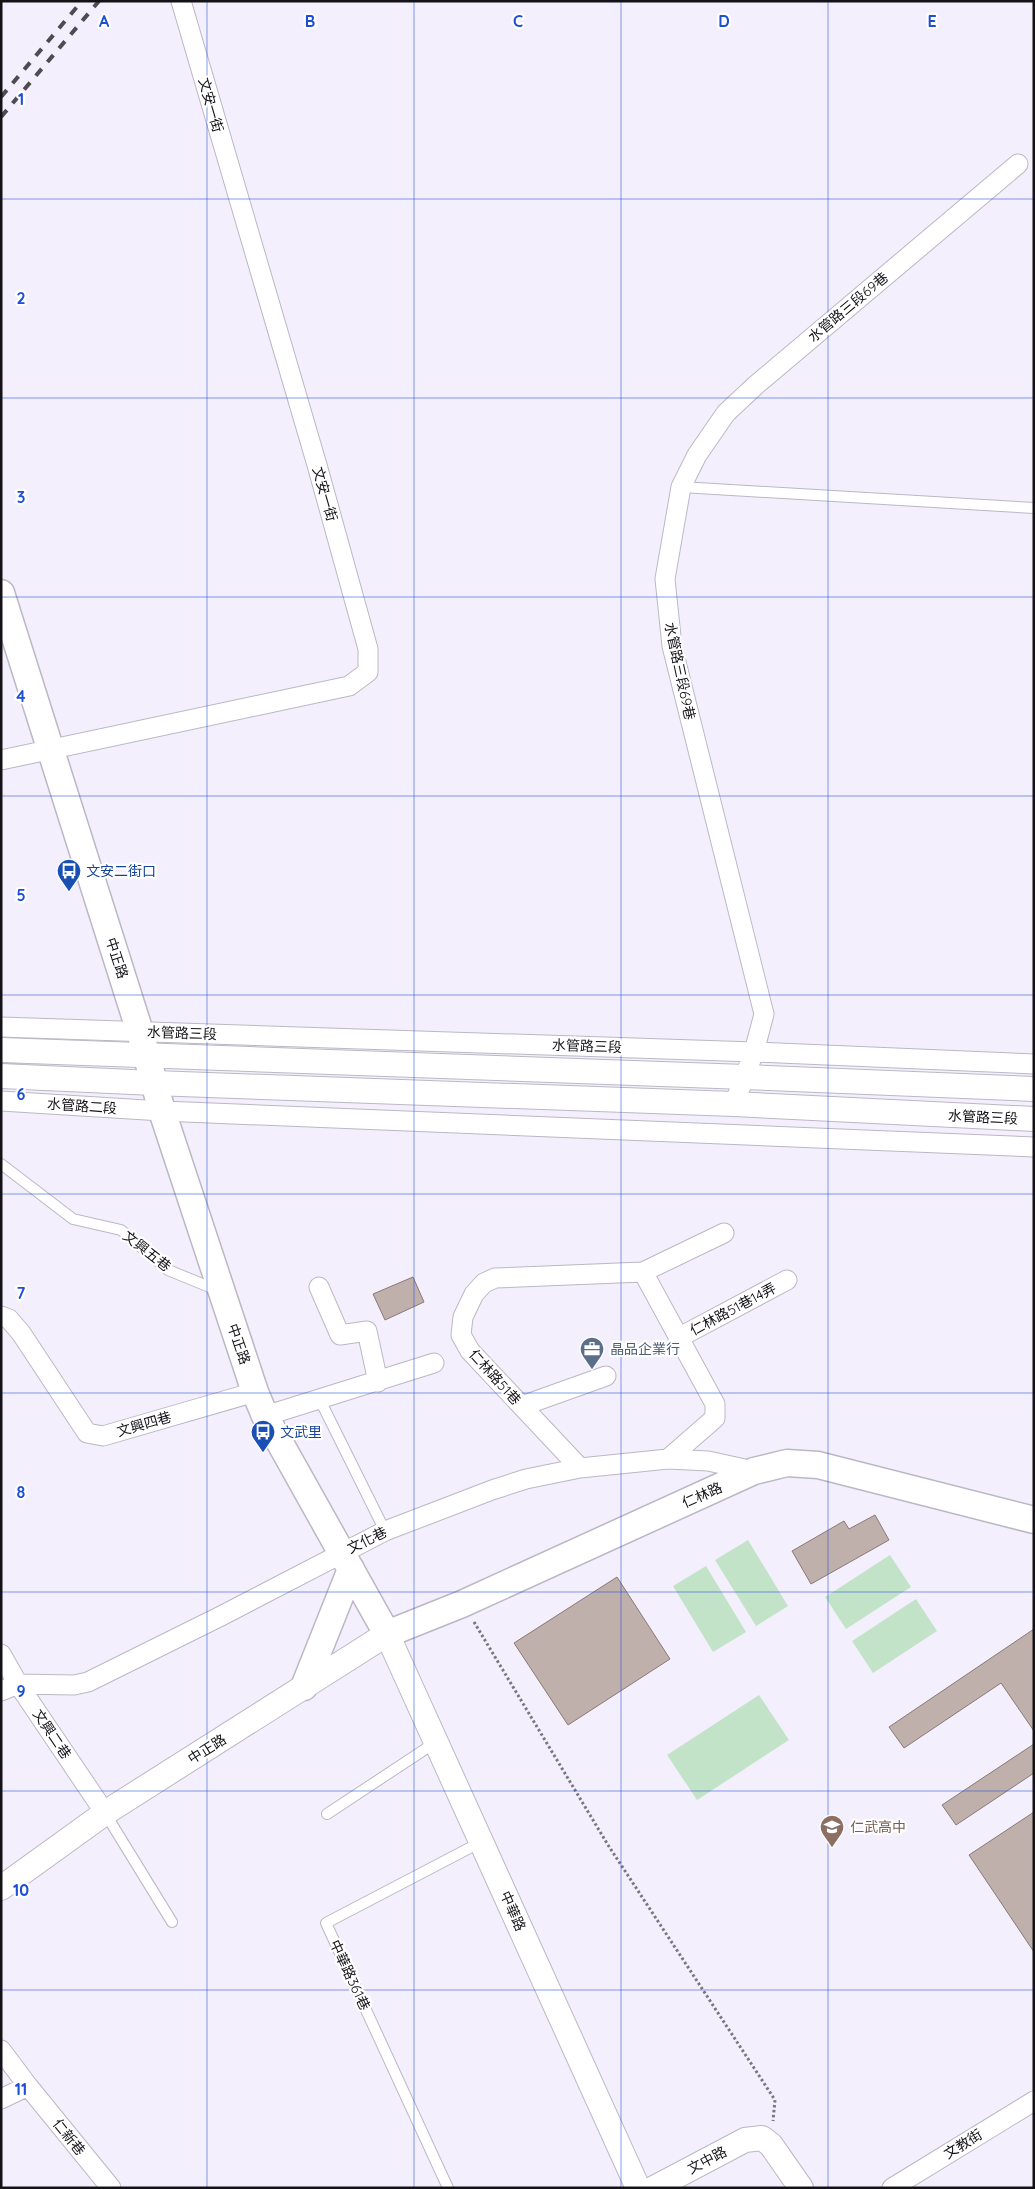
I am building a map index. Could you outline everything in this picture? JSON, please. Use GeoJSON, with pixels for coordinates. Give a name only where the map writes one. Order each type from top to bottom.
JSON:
{"type":"FeatureCollection","features":[{"type":"Feature","properties":{"kind":"main road","name":"中正路"},"geometry":{"type":"LineString","coordinates":[[1,593],[143,1044],[162,1111],[255,1392],[264,1416],[387,1634]]}},
{"type":"Feature","properties":{"kind":"main road","name":"仁林路"},"geometry":{"type":"LineString","coordinates":[[387,1634],[462,1604],[754,1471],[787,1463],[818,1465],[1034,1520]]}},
{"type":"Feature","properties":{"kind":"main road"},"geometry":{"type":"LineString","coordinates":[[304,1687],[346,1561]]}},
{"type":"Feature","properties":{"kind":"street","name":"文安一街"},"geometry":{"type":"LineString","coordinates":[[51,750],[349,686],[368,672],[368,649],[317,465],[180,1]]}},
{"type":"Feature","properties":{"kind":"street","name":"水管路三段69巷"},"geometry":{"type":"LineString","coordinates":[[734,1104],[754,1052],[764,1014],[672,646],[665,578],[681,487],[697,455],[726,413],[756,385],[1018,164]]}},
{"type":"Feature","properties":{"kind":"street"},"geometry":{"type":"LineString","coordinates":[[1,760],[51,750]]}},
{"type":"Feature","properties":{"kind":"street"},"geometry":{"type":"LineString","coordinates":[[1,1027],[143,1044]]}},
{"type":"Feature","properties":{"kind":"street"},"geometry":{"type":"LineString","coordinates":[[1,1050],[143,1044]]}},
{"type":"Feature","properties":{"kind":"street","name":"水管路三段"},"geometry":{"type":"LineString","coordinates":[[143,1044],[754,1052],[1034,1064]]}},
{"type":"Feature","properties":{"kind":"street","name":"水管路三段"},"geometry":{"type":"LineString","coordinates":[[143,1044],[745,1076],[1034,1089]]}},
{"type":"Feature","properties":{"kind":"street","name":"水管路二段"},"geometry":{"type":"LineString","coordinates":[[1,1076],[154,1083]]}},
{"type":"Feature","properties":{"kind":"street","name":"水管路三段"},"geometry":{"type":"LineString","coordinates":[[154,1083],[734,1104],[1034,1119]]}},
{"type":"Feature","properties":{"kind":"street","name":"水管路二段"},"geometry":{"type":"LineString","coordinates":[[1,1101],[162,1111]]}},
{"type":"Feature","properties":{"kind":"street","name":"水管路三段"},"geometry":{"type":"LineString","coordinates":[[162,1111],[1034,1147]]}},
{"type":"Feature","properties":{"kind":"street","name":"仁林路51巷"},"geometry":{"type":"LineString","coordinates":[[580,1468],[470,1351],[461,1335],[463,1317],[474,1294],[484,1283],[495,1278],[643,1272],[724,1233]]}},
{"type":"Feature","properties":{"kind":"street"},"geometry":{"type":"LineString","coordinates":[[643,1272],[715,1404],[716,1410],[715,1418],[668,1459]]}},
{"type":"Feature","properties":{"kind":"street","name":"仁林路51巷14弄"},"geometry":{"type":"LineString","coordinates":[[678,1338],[787,1280]]}},
{"type":"Feature","properties":{"kind":"street"},"geometry":{"type":"LineString","coordinates":[[319,1287],[340,1335],[366,1331],[378,1382]]}},
{"type":"Feature","properties":{"kind":"street","name":"文興四巷"},"geometry":{"type":"LineString","coordinates":[[1,1316],[9,1319],[21,1333],[87,1433],[103,1436],[255,1392]]}},
{"type":"Feature","properties":{"kind":"street"},"geometry":{"type":"LineString","coordinates":[[264,1416],[434,1364]]}},
{"type":"Feature","properties":{"kind":"street"},"geometry":{"type":"LineString","coordinates":[[522,1406],[606,1376]]}},
{"type":"Feature","properties":{"kind":"street","name":"文化巷"},"geometry":{"type":"LineString","coordinates":[[10,1688],[74,1685],[88,1682],[221,1616],[346,1561],[385,1531],[492,1490],[526,1480],[580,1468],[668,1459],[708,1461],[754,1471]]}},
{"type":"Feature","properties":{"kind":"street","name":"中正路"},"geometry":{"type":"LineString","coordinates":[[1,1888],[105,1813],[387,1634]]}},
{"type":"Feature","properties":{"kind":"street","name":"中華路"},"geometry":{"type":"LineString","coordinates":[[387,1634],[638,2188]]}},
{"type":"Feature","properties":{"kind":"street","name":"文興二巷"},"geometry":{"type":"LineString","coordinates":[[1,1654],[10,1688],[105,1813]]}},
{"type":"Feature","properties":{"kind":"street","name":"仁新巷"},"geometry":{"type":"LineString","coordinates":[[1,2050],[111,2188]]}},
{"type":"Feature","properties":{"kind":"street"},"geometry":{"type":"LineString","coordinates":[[1,2099],[28,2086]]}},
{"type":"Feature","properties":{"kind":"street","name":"文教街"},"geometry":{"type":"LineString","coordinates":[[892,2188],[1034,2101]]}},
{"type":"Feature","properties":{"kind":"street","name":"文中路"},"geometry":{"type":"LineString","coordinates":[[654,2188],[745,2140],[766,2142]]}},
{"type":"Feature","properties":{"kind":"street"},"geometry":{"type":"LineString","coordinates":[[766,2142],[801,2188]]}},
{"type":"Feature","properties":{"kind":"lane"},"geometry":{"type":"LineString","coordinates":[[681,487],[1034,508]]}},
{"type":"Feature","properties":{"kind":"lane","name":"文興五巷"},"geometry":{"type":"LineString","coordinates":[[1,1164],[73,1220],[121,1230],[168,1270],[220,1291]]}},
{"type":"Feature","properties":{"kind":"lane"},"geometry":{"type":"LineString","coordinates":[[320,1400],[385,1531]]}},
{"type":"Feature","properties":{"kind":"lane"},"geometry":{"type":"LineString","coordinates":[[327,1814],[436,1742]]}},
{"type":"Feature","properties":{"kind":"lane"},"geometry":{"type":"LineString","coordinates":[[105,1813],[172,1922]]}},
{"type":"Feature","properties":{"kind":"lane","name":"中華路361巷"},"geometry":{"type":"LineString","coordinates":[[448,2188],[326,1923],[482,1842]]}},
{"type":"Feature","properties":{"kind":"path"},"geometry":{"type":"LineString","coordinates":[[462,1604],[608,1845],[774,2100],[766,2142]]}},
{"type":"Feature","properties":{"kind":"green space"},"geometry":{"type":"Polygon","coordinates":[[[748,1540],[788,1606],[756,1626],[715,1560],[748,1540]]]}},
{"type":"Feature","properties":{"kind":"green space"},"geometry":{"type":"Polygon","coordinates":[[[890,1555],[911,1587],[846,1629],[825,1597],[890,1555]]]}},
{"type":"Feature","properties":{"kind":"green space"},"geometry":{"type":"Polygon","coordinates":[[[706,1566],[746,1632],[713,1652],[673,1586],[706,1566]]]}},
{"type":"Feature","properties":{"kind":"green space"},"geometry":{"type":"Polygon","coordinates":[[[916,1599],[937,1631],[873,1673],[852,1641],[916,1599]]]}},
{"type":"Feature","properties":{"kind":"green space"},"geometry":{"type":"Polygon","coordinates":[[[759,1695],[789,1740],[697,1800],[667,1755],[759,1695]]]}},
{"type":"Feature","properties":{"kind":"building"},"geometry":{"type":"Polygon","coordinates":[[[413,1277],[424,1302],[385,1320],[373,1294],[413,1277]]]}},
{"type":"Feature","properties":{"kind":"building"},"geometry":{"type":"Polygon","coordinates":[[[875,1515],[889,1540],[811,1584],[792,1551],[844,1521],[849,1529],[875,1515]]]}},
{"type":"Feature","properties":{"kind":"building"},"geometry":{"type":"Polygon","coordinates":[[[617,1577],[670,1659],[568,1725],[514,1643],[617,1577]]]}},
{"type":"Feature","properties":{"kind":"building"},"geometry":{"type":"Polygon","coordinates":[[[1034,1629],[1034,1731],[1001,1683],[904,1748],[889,1727],[1034,1629]]]}},
{"type":"Feature","properties":{"kind":"building"},"geometry":{"type":"Polygon","coordinates":[[[1034,1744],[1034,1773],[956,1825],[942,1805],[1034,1744]]]}},
{"type":"Feature","properties":{"kind":"building"},"geometry":{"type":"Polygon","coordinates":[[[1034,1812],[1034,1952],[969,1855],[1034,1812]]]}},
{"type":"Feature","properties":{"kind":"railway"},"geometry":{"type":"LineString","coordinates":[[1,97],[82,1]]}},
{"type":"Feature","properties":{"kind":"railway"},"geometry":{"type":"LineString","coordinates":[[1,117],[99,1]]}},
{"type":"Feature","properties":{"kind":"place","name":"文安二街口"},"geometry":{"type":"Point","coordinates":[69,892]}},
{"type":"Feature","properties":{"kind":"place","name":"晶品企業行"},"geometry":{"type":"Point","coordinates":[592,1370]}},
{"type":"Feature","properties":{"kind":"place","name":"文武里"},"geometry":{"type":"Point","coordinates":[263,1453]}},
{"type":"Feature","properties":{"kind":"place","name":"仁武高中"},"geometry":{"type":"Point","coordinates":[832,1848]}}]}
